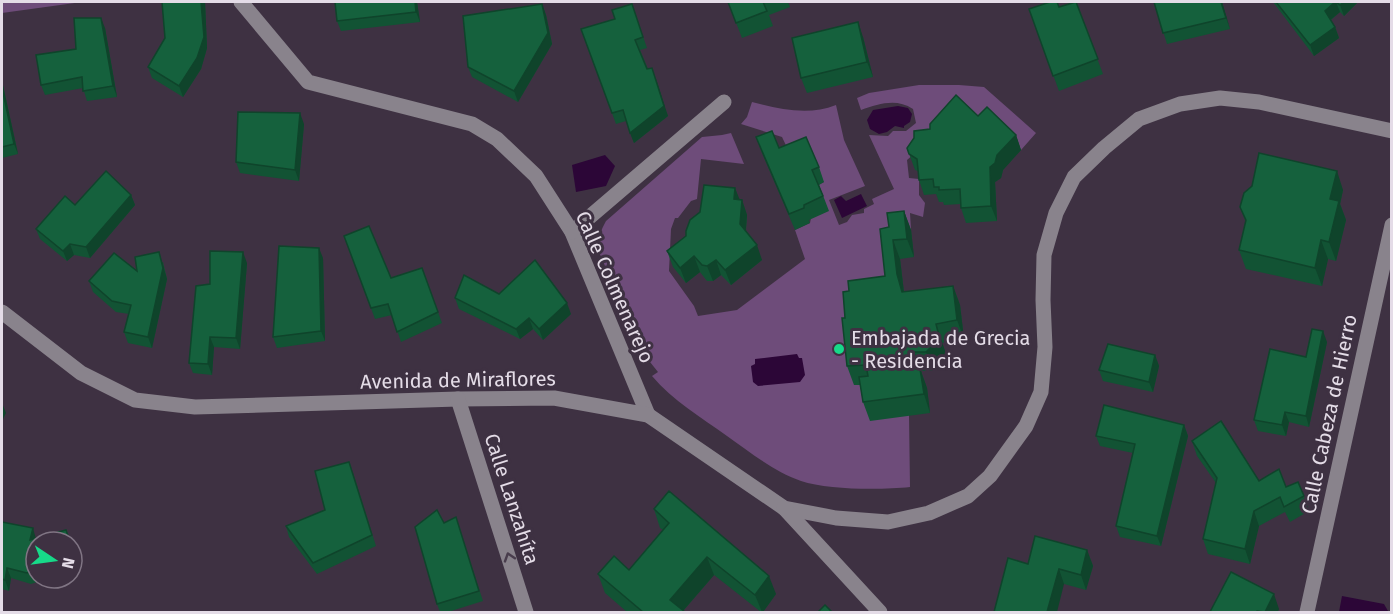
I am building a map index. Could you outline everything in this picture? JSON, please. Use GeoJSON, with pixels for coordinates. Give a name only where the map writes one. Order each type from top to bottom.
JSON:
{"type":"FeatureCollection","features":[{"type":"Feature","properties":{"kind":"street","name":"Calle Colmenarejo"},"geometry":{"type":"LineString","coordinates":[[241,2],[309,82],[472,124],[496,139],[536,176],[572,232],[648,415]]}},
{"type":"Feature","properties":{"kind":"street","name":"Avenida de Miraflores"},"geometry":{"type":"LineString","coordinates":[[2,312],[81,374],[135,400],[195,407],[554,398],[648,415],[783,508],[836,518],[888,522],[929,513],[968,496],[990,476],[1026,426],[1041,392],[1045,347],[1042,300],[1044,255],[1056,213],[1074,177],[1139,119],[1180,104],[1220,98],[1259,102],[1392,131]]}},
{"type":"Feature","properties":{"kind":"street"},"geometry":{"type":"LineString","coordinates":[[572,232],[724,102]]}},
{"type":"Feature","properties":{"kind":"street","name":"Calle Cabeza de Hierro"},"geometry":{"type":"LineString","coordinates":[[1307,612],[1392,225]]}},
{"type":"Feature","properties":{"kind":"street","name":"Calle Lanzahíta"},"geometry":{"type":"LineString","coordinates":[[458,399],[526,612]]}},
{"type":"Feature","properties":{"kind":"street"},"geometry":{"type":"LineString","coordinates":[[783,508],[880,612]]}},
{"type":"Feature","properties":{"kind":"shaded area"},"geometry":{"type":"Polygon","coordinates":[[[2,2],[82,2],[2,13],[2,2]]]}},
{"type":"Feature","properties":{"kind":"shaded area"},"geometry":{"type":"Polygon","coordinates":[[[919,85],[984,87],[1036,133],[1021,150],[993,123],[914,154],[907,160],[909,178],[919,179],[919,195],[925,203],[923,217],[910,213],[911,230],[894,232],[892,294],[871,384],[909,415],[910,487],[854,488],[825,486],[801,481],[753,455],[678,401],[652,376],[658,372],[642,352],[599,252],[598,244],[602,229],[606,221],[702,137],[731,133],[744,164],[701,159],[697,199],[691,201],[678,218],[675,218],[671,229],[669,271],[694,306],[698,316],[737,310],[805,259],[795,230],[810,223],[818,185],[824,182],[793,160],[782,137],[741,124],[747,117],[752,102],[804,111],[836,105],[844,140],[865,186],[829,200],[839,225],[847,222],[852,215],[864,213],[864,209],[874,204],[872,199],[894,189],[869,135],[888,136],[893,131],[906,131],[916,123],[913,109],[907,106],[887,103],[861,110],[857,98],[869,93],[919,85]]]}},
{"type":"Feature","properties":{"kind":"shaded area"},"geometry":{"type":"Polygon","coordinates":[[[898,106],[908,108],[912,114],[910,122],[904,128],[895,126],[879,134],[870,129],[867,120],[873,110],[898,106]]]}},
{"type":"Feature","properties":{"kind":"shaded area"},"geometry":{"type":"Polygon","coordinates":[[[605,155],[615,166],[606,186],[576,192],[572,165],[605,155]]]}},
{"type":"Feature","properties":{"kind":"shaded area"},"geometry":{"type":"Polygon","coordinates":[[[861,194],[867,206],[842,218],[834,200],[841,196],[846,201],[861,194]]]}},
{"type":"Feature","properties":{"kind":"shaded area"},"geometry":{"type":"Polygon","coordinates":[[[797,354],[799,358],[802,358],[805,375],[800,382],[758,386],[753,382],[751,366],[755,364],[755,359],[797,354]]]}},
{"type":"Feature","properties":{"kind":"shaded area"},"geometry":{"type":"Polygon","coordinates":[[[1342,596],[1384,604],[1388,611],[1339,612],[1342,596]]]}},
{"type":"Feature","properties":{"kind":"building"},"geometry":{"type":"Polygon","coordinates":[[[162,2],[201,2],[204,37],[197,58],[179,86],[148,67],[165,38],[162,2]]]}},
{"type":"Feature","properties":{"kind":"building"},"geometry":{"type":"Polygon","coordinates":[[[335,2],[415,2],[416,12],[337,21],[335,2]]]}},
{"type":"Feature","properties":{"kind":"building"},"geometry":{"type":"Polygon","coordinates":[[[728,2],[763,2],[767,11],[736,23],[728,2]]]}},
{"type":"Feature","properties":{"kind":"building"},"geometry":{"type":"Polygon","coordinates":[[[1057,2],[1059,7],[1076,2],[1098,59],[1053,76],[1029,9],[1057,2]]]}},
{"type":"Feature","properties":{"kind":"building"},"geometry":{"type":"Polygon","coordinates":[[[1154,2],[1221,2],[1226,18],[1163,33],[1154,2]]]}},
{"type":"Feature","properties":{"kind":"building"},"geometry":{"type":"Polygon","coordinates":[[[1276,2],[1335,2],[1325,11],[1335,27],[1310,45],[1276,2]]]}},
{"type":"Feature","properties":{"kind":"building"},"geometry":{"type":"Polygon","coordinates":[[[542,4],[548,33],[514,91],[468,67],[463,16],[542,4]]]}},
{"type":"Feature","properties":{"kind":"building"},"geometry":{"type":"Polygon","coordinates":[[[632,4],[643,37],[635,40],[647,69],[652,68],[664,106],[630,133],[623,110],[612,113],[581,29],[615,19],[612,10],[632,4]]]}},
{"type":"Feature","properties":{"kind":"building"},"geometry":{"type":"Polygon","coordinates":[[[74,18],[101,18],[113,86],[83,91],[82,77],[41,85],[36,55],[76,49],[74,18]]]}},
{"type":"Feature","properties":{"kind":"building"},"geometry":{"type":"Polygon","coordinates":[[[858,22],[867,62],[801,78],[792,38],[858,22]]]}},
{"type":"Feature","properties":{"kind":"building"},"geometry":{"type":"Polygon","coordinates":[[[2,88],[14,144],[2,147],[2,88]]]}},
{"type":"Feature","properties":{"kind":"building"},"geometry":{"type":"Polygon","coordinates":[[[956,95],[978,116],[987,107],[1016,135],[997,155],[995,163],[990,167],[991,206],[961,208],[960,189],[939,190],[939,187],[934,187],[933,179],[919,180],[917,159],[909,154],[907,148],[914,138],[914,131],[930,129],[930,124],[956,95]]]}},
{"type":"Feature","properties":{"kind":"building"},"geometry":{"type":"Polygon","coordinates":[[[238,112],[300,113],[295,170],[236,162],[238,112]]]}},
{"type":"Feature","properties":{"kind":"building"},"geometry":{"type":"Polygon","coordinates":[[[772,131],[779,148],[806,137],[819,167],[812,170],[823,196],[789,214],[756,137],[772,131]]]}},
{"type":"Feature","properties":{"kind":"building"},"geometry":{"type":"Polygon","coordinates":[[[1259,153],[1337,171],[1330,199],[1339,201],[1329,242],[1321,240],[1315,268],[1239,250],[1246,220],[1240,207],[1244,193],[1252,186],[1259,153]]]}},
{"type":"Feature","properties":{"kind":"building"},"geometry":{"type":"Polygon","coordinates":[[[106,171],[131,195],[86,247],[70,244],[63,251],[36,229],[65,196],[75,205],[106,171]]]}},
{"type":"Feature","properties":{"kind":"building"},"geometry":{"type":"Polygon","coordinates":[[[704,185],[735,188],[734,199],[742,200],[740,224],[757,245],[725,270],[716,260],[707,266],[702,265],[694,256],[680,268],[667,251],[686,236],[690,220],[700,212],[704,185]]]}},
{"type":"Feature","properties":{"kind":"building"},"geometry":{"type":"Polygon","coordinates":[[[904,211],[907,239],[893,240],[897,274],[902,292],[953,286],[957,320],[936,324],[938,332],[936,342],[926,352],[914,352],[916,369],[920,369],[924,394],[863,402],[859,377],[868,376],[866,365],[847,366],[842,318],[845,318],[843,292],[849,291],[848,281],[885,276],[880,229],[889,227],[887,213],[904,211]]]}},
{"type":"Feature","properties":{"kind":"building"},"geometry":{"type":"Polygon","coordinates":[[[369,226],[391,278],[422,268],[438,312],[397,332],[388,304],[371,308],[344,236],[369,226]]]}},
{"type":"Feature","properties":{"kind":"building"},"geometry":{"type":"Polygon","coordinates":[[[279,246],[319,248],[321,331],[273,337],[279,246]]]}},
{"type":"Feature","properties":{"kind":"building"},"geometry":{"type":"Polygon","coordinates":[[[210,251],[243,252],[236,338],[210,337],[208,364],[189,363],[196,286],[210,284],[210,251]]]}},
{"type":"Feature","properties":{"kind":"building"},"geometry":{"type":"Polygon","coordinates":[[[159,252],[163,268],[148,337],[124,332],[131,305],[112,301],[89,281],[114,253],[137,271],[135,257],[159,252]]]}},
{"type":"Feature","properties":{"kind":"building"},"geometry":{"type":"Polygon","coordinates":[[[535,260],[567,303],[539,329],[529,318],[516,329],[455,298],[464,275],[499,294],[535,260]]]}},
{"type":"Feature","properties":{"kind":"building"},"geometry":{"type":"Polygon","coordinates":[[[1312,329],[1323,331],[1306,416],[1285,412],[1282,425],[1254,420],[1270,349],[1306,357],[1312,329]]]}},
{"type":"Feature","properties":{"kind":"building"},"geometry":{"type":"Polygon","coordinates":[[[1108,344],[1155,355],[1149,382],[1099,370],[1108,344]]]}},
{"type":"Feature","properties":{"kind":"building"},"geometry":{"type":"Polygon","coordinates":[[[1104,405],[1184,425],[1157,536],[1116,526],[1135,444],[1096,436],[1104,405]]]}},
{"type":"Feature","properties":{"kind":"building"},"geometry":{"type":"Polygon","coordinates":[[[1221,421],[1259,481],[1279,469],[1286,487],[1298,482],[1304,496],[1284,507],[1280,497],[1254,511],[1245,549],[1203,539],[1217,478],[1192,441],[1221,421]]]}},
{"type":"Feature","properties":{"kind":"building"},"geometry":{"type":"Polygon","coordinates":[[[349,462],[372,535],[313,563],[286,526],[325,510],[315,471],[349,462]]]}},
{"type":"Feature","properties":{"kind":"building"},"geometry":{"type":"Polygon","coordinates":[[[669,491],[769,576],[755,595],[707,557],[670,600],[685,612],[643,612],[598,574],[614,556],[629,570],[669,523],[654,509],[669,491]]]}},
{"type":"Feature","properties":{"kind":"building"},"geometry":{"type":"Polygon","coordinates":[[[437,510],[444,523],[456,517],[479,591],[437,604],[415,527],[437,510]]]}},
{"type":"Feature","properties":{"kind":"building"},"geometry":{"type":"Polygon","coordinates":[[[2,522],[33,528],[32,530],[24,530],[24,572],[7,568],[5,580],[2,579],[2,522]]]}},
{"type":"Feature","properties":{"kind":"building"},"geometry":{"type":"Polygon","coordinates":[[[1035,536],[1087,550],[1081,575],[1059,569],[1047,612],[994,612],[1008,558],[1028,564],[1035,536]]]}},
{"type":"Feature","properties":{"kind":"building"},"geometry":{"type":"Polygon","coordinates":[[[1231,572],[1274,594],[1265,612],[1210,612],[1231,572]]]}},
{"type":"Feature","properties":{"kind":"building"},"geometry":{"type":"Polygon","coordinates":[[[825,605],[832,612],[818,612],[825,605]]]}},
{"type":"Feature","properties":{"kind":"place","name":"Embajada de Grecia - Residencia"},"geometry":{"type":"Point","coordinates":[839,349]}}]}
